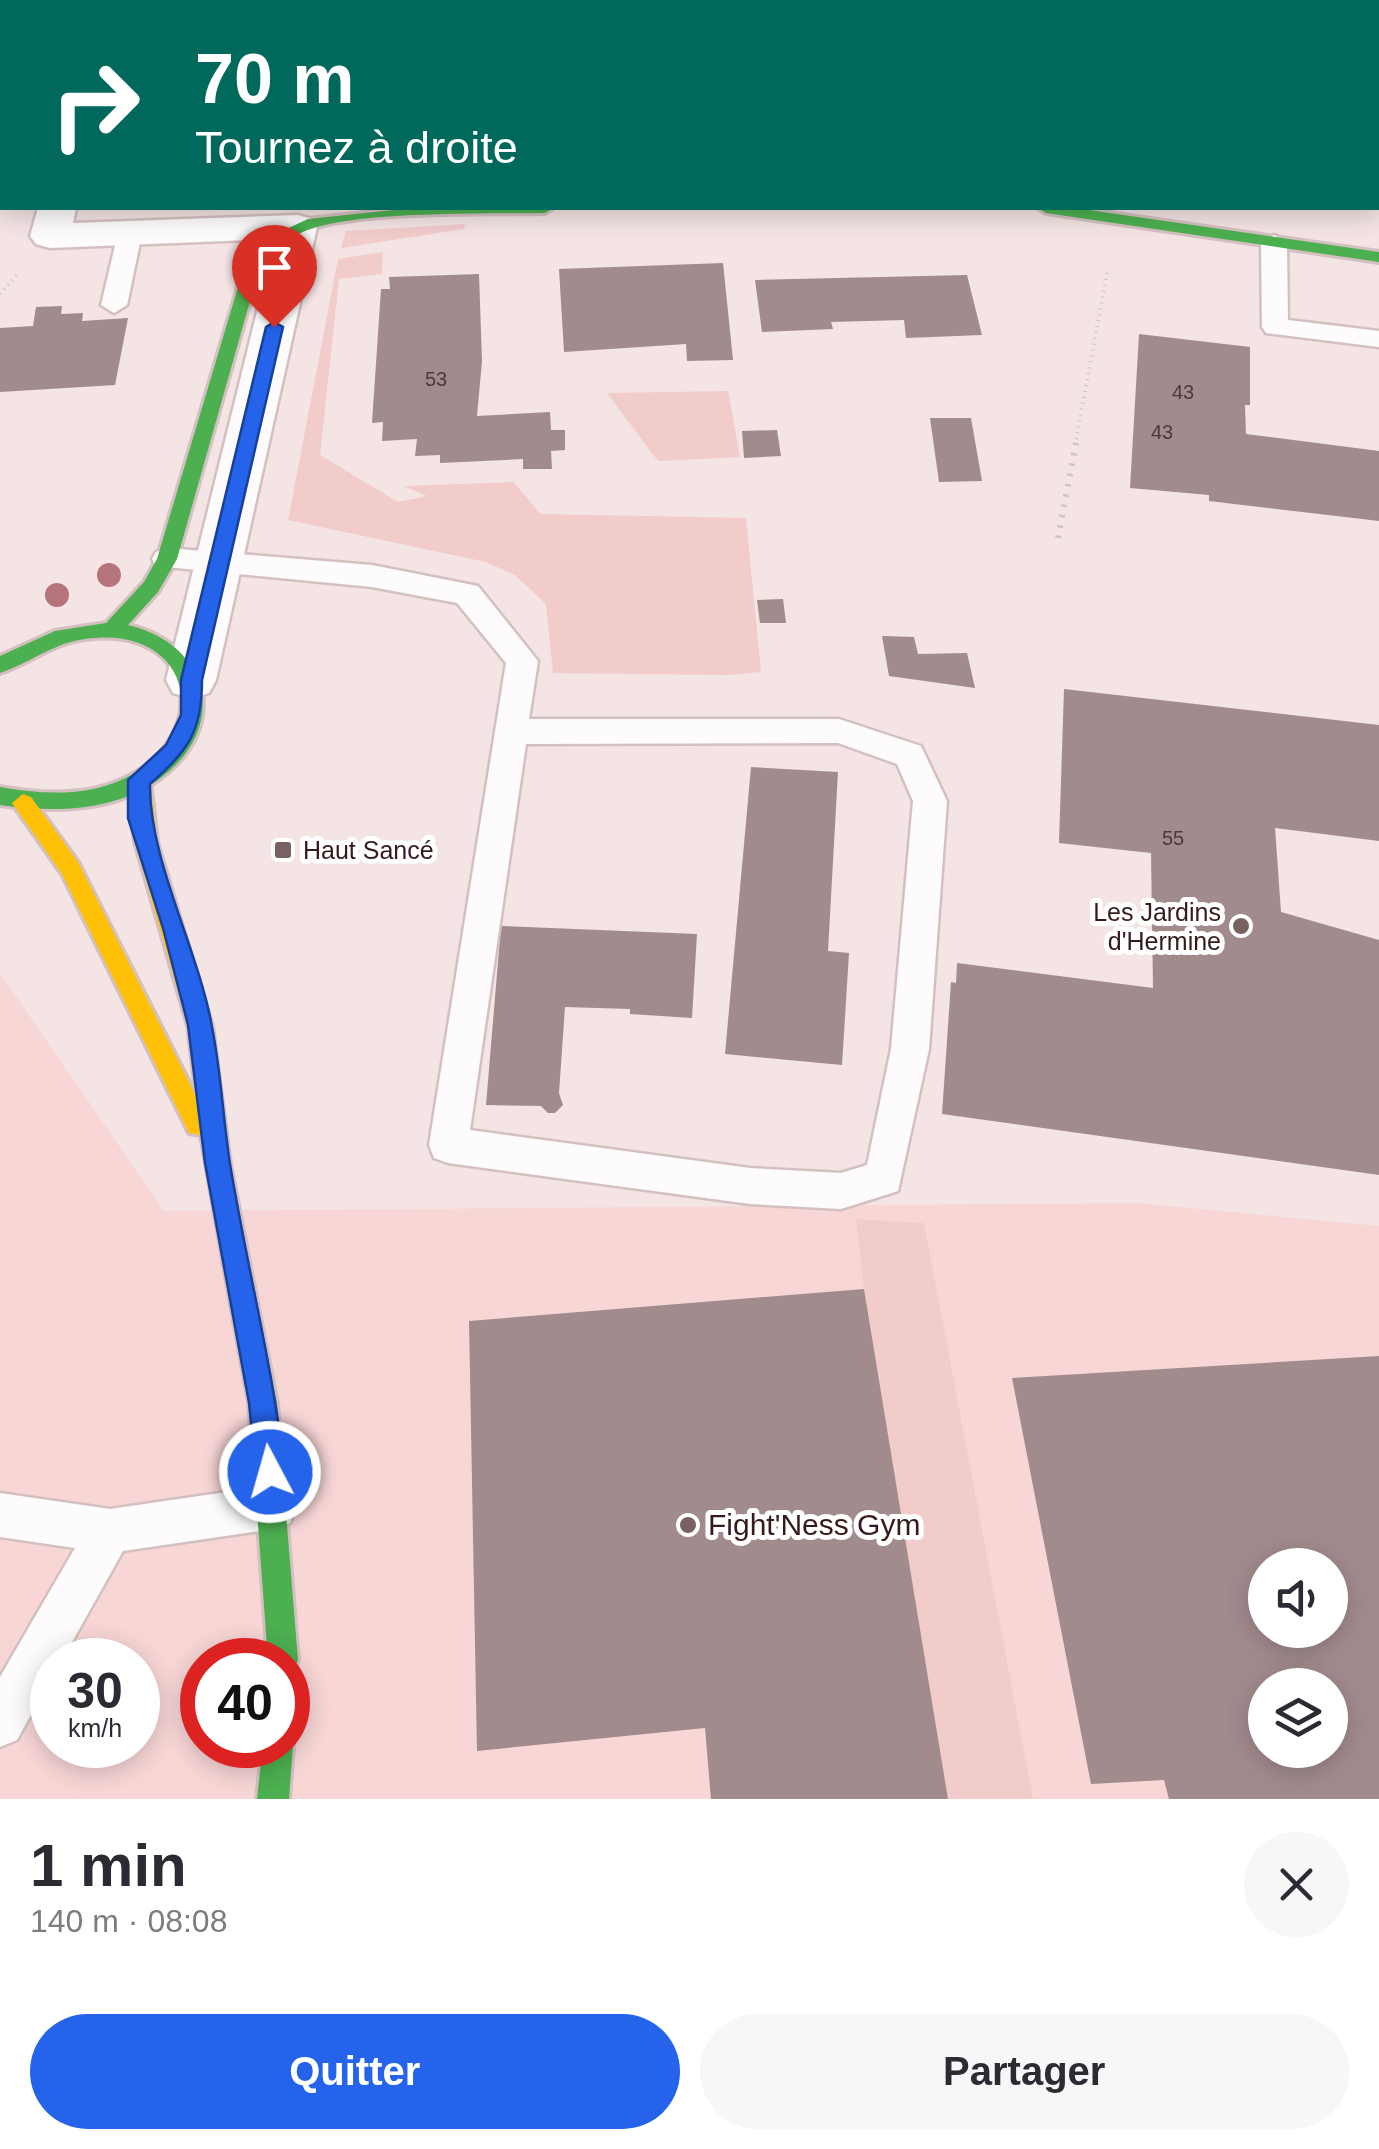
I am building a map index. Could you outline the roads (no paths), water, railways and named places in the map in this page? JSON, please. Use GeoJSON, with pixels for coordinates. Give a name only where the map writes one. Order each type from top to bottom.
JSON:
{"type":"FeatureCollection","features":[{"type":"Feature","properties":{"kind":"street"},"geometry":{"type":"LineString","coordinates":[[56,210],[50,236],[501,210]]}},
{"type":"Feature","properties":{"kind":"street"},"geometry":{"type":"LineString","coordinates":[[1073,210],[1274,244],[1379,257]]}},
{"type":"Feature","properties":{"kind":"street"},"geometry":{"type":"LineString","coordinates":[[110,630],[151,587],[167,560],[252,271],[271,245],[324,218]]}},
{"type":"Feature","properties":{"kind":"street"},"geometry":{"type":"LineString","coordinates":[[191,680],[220,562],[324,218]]}},
{"type":"Feature","properties":{"kind":"street"},"geometry":{"type":"LineString","coordinates":[[19,623],[57,636]]}},
{"type":"Feature","properties":{"kind":"street"},"geometry":{"type":"LineString","coordinates":[[0,665],[57,636],[110,630],[147,638],[162,646],[184,667],[194,697],[186,732],[174,750],[118,792],[70,805],[11,800]]}},
{"type":"Feature","properties":{"kind":"street"},"geometry":{"type":"LineString","coordinates":[[139,780],[138,818],[175,928],[200,1025],[218,1163],[263,1403],[282,1638]]}},
{"type":"Feature","properties":{"kind":"street"},"geometry":{"type":"LineString","coordinates":[[11,800],[70,868],[218,1163]]}},
{"type":"Feature","properties":{"kind":"street"},"geometry":{"type":"LineString","coordinates":[[272,1799],[275,1768]]}},
{"type":"Feature","properties":{"kind":"lane"},"geometry":{"type":"LineString","coordinates":[[114,305],[130,233]]}},
{"type":"Feature","properties":{"kind":"lane"},"geometry":{"type":"LineString","coordinates":[[1274,244],[1275,327],[1379,340]]}},
{"type":"Feature","properties":{"kind":"lane"},"geometry":{"type":"LineString","coordinates":[[167,560],[372,576],[468,594],[522,660],[448,1145],[750,1186],[841,1191],[884,1178],[910,1049],[930,800],[909,756],[839,731],[512,732]]}},
{"type":"Feature","properties":{"kind":"lane"},"geometry":{"type":"LineString","coordinates":[[0,1515],[110,1531],[274,1507]]}},
{"type":"Feature","properties":{"kind":"lane"},"geometry":{"type":"LineString","coordinates":[[0,1723],[110,1531]]}},
{"type":"Feature","properties":{"kind":"place","name":"Haut Sancé"},"geometry":{"type":"Point","coordinates":[283,850]}},
{"type":"Feature","properties":{"kind":"place","name":"Les Jardins d'Hermine"},"geometry":{"type":"Point","coordinates":[1241,926]}},
{"type":"Feature","properties":{"kind":"place","name":"Fight'Ness Gym"},"geometry":{"type":"Point","coordinates":[688,1525]}}]}
